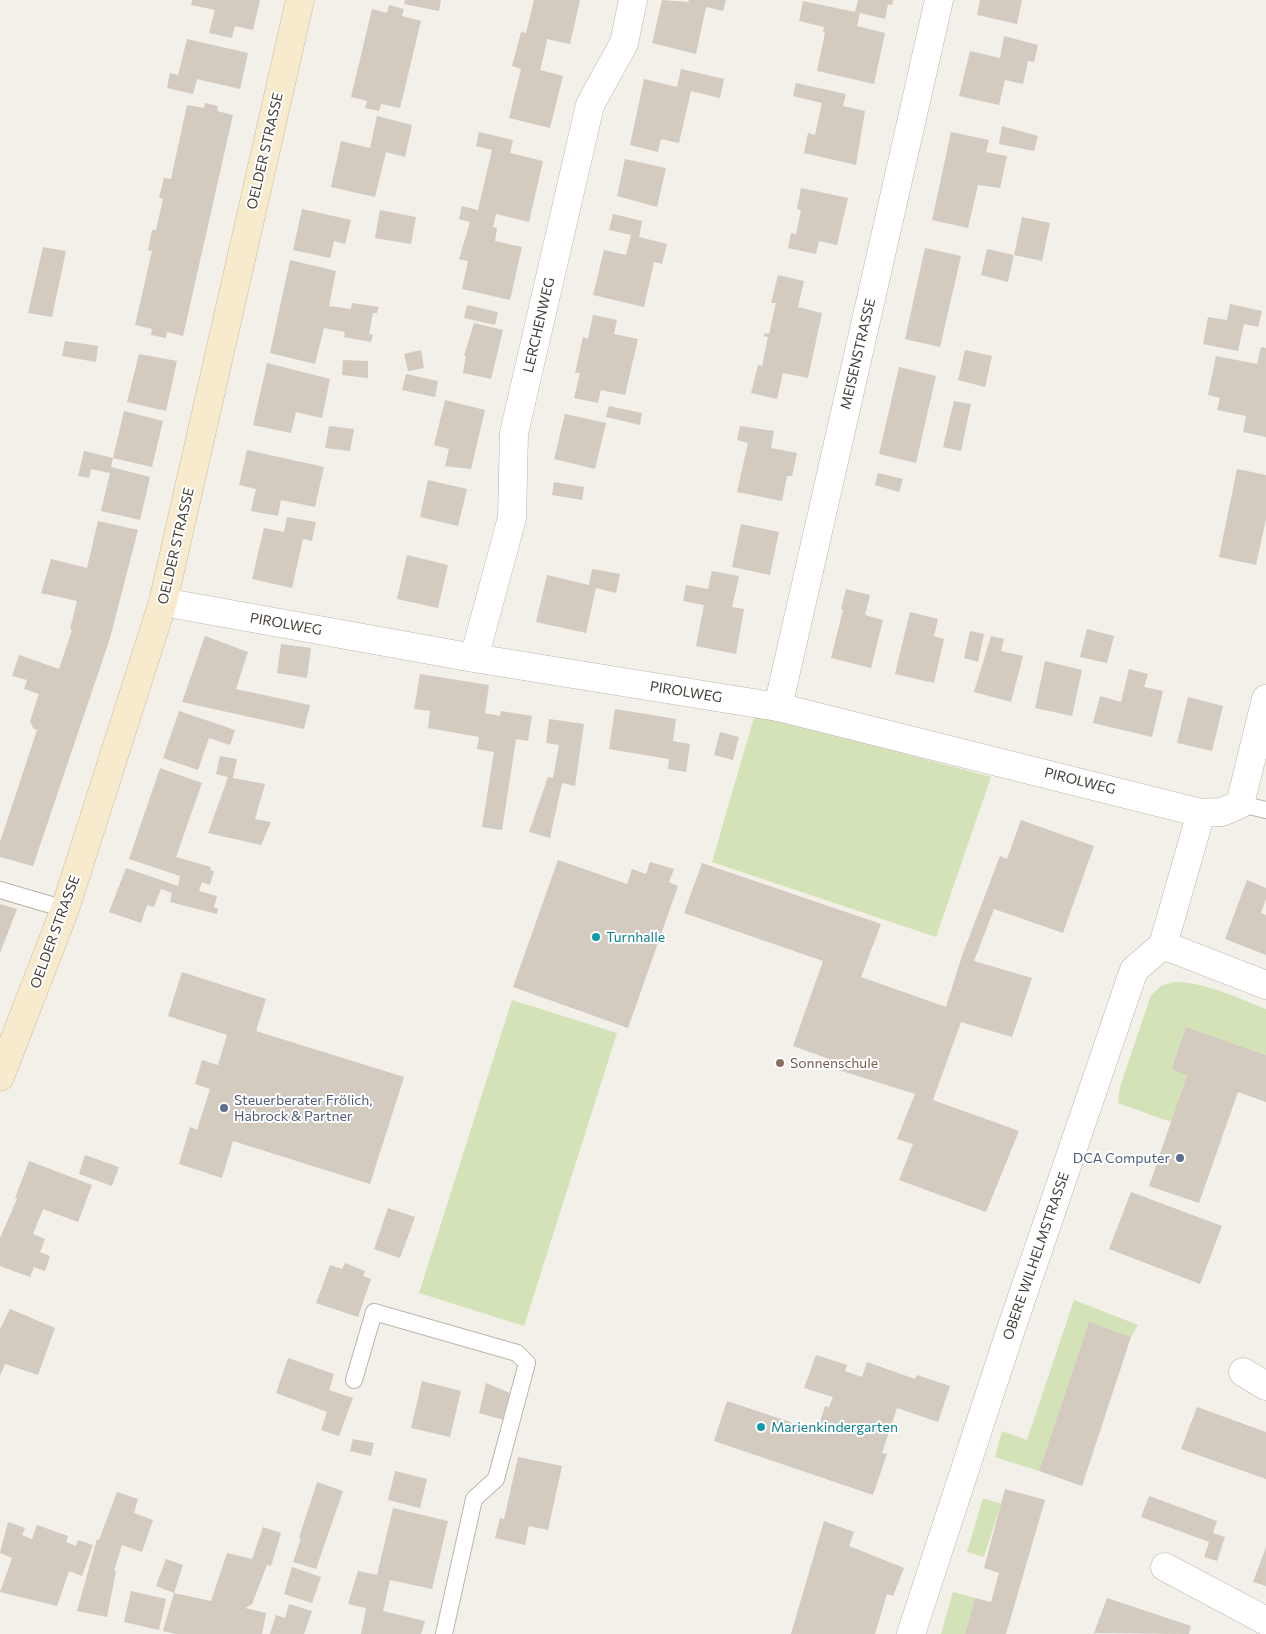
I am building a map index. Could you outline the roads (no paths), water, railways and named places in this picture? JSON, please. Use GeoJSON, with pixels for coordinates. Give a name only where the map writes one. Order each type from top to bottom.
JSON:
{"type":"FeatureCollection","features":[{"type":"Feature","properties":{"kind":"street","name":"OELDER STRASSE"},"geometry":{"type":"LineString","coordinates":[[0,1077],[65,909],[163,602],[300,0]]}},
{"type":"Feature","properties":{"kind":"street","name":"LERCHENWEG"},"geometry":{"type":"LineString","coordinates":[[474,658],[512,518],[514,433],[590,105],[624,43],[633,0]]}},
{"type":"Feature","properties":{"kind":"street","name":"MEISENSTRASSE"},"geometry":{"type":"LineString","coordinates":[[778,707],[939,0]]}},
{"type":"Feature","properties":{"kind":"street","name":"PIROLWEG"},"geometry":{"type":"LineString","coordinates":[[163,602],[474,658],[778,707],[1201,812]]}},
{"type":"Feature","properties":{"kind":"street"},"geometry":{"type":"LineString","coordinates":[[1266,699],[1240,804],[1222,812],[1201,812],[1163,944],[1266,985]]}},
{"type":"Feature","properties":{"kind":"street","name":"OBERE WILHELMSTRASSE"},"geometry":{"type":"LineString","coordinates":[[911,1634],[1009,1334],[1134,970],[1163,944]]}},
{"type":"Feature","properties":{"kind":"street"},"geometry":{"type":"LineString","coordinates":[[1243,1372],[1266,1386]]}},
{"type":"Feature","properties":{"kind":"street"},"geometry":{"type":"LineString","coordinates":[[1165,1567],[1266,1621]]}},
{"type":"Feature","properties":{"kind":"lane"},"geometry":{"type":"LineString","coordinates":[[1240,804],[1266,810]]}},
{"type":"Feature","properties":{"kind":"lane"},"geometry":{"type":"LineString","coordinates":[[0,890],[65,909]]}},
{"type":"Feature","properties":{"kind":"lane"},"geometry":{"type":"LineString","coordinates":[[354,1380],[374,1312],[517,1353],[526,1363],[496,1480],[474,1499],[444,1634]]}},
{"type":"Feature","properties":{"kind":"place","name":"Turnhalle"},"geometry":{"type":"Point","coordinates":[596,937]}},
{"type":"Feature","properties":{"kind":"place","name":"Sonnenschule"},"geometry":{"type":"Point","coordinates":[780,1063]}},
{"type":"Feature","properties":{"kind":"place","name":"Steuerberater Frölich, Habrock & Partner"},"geometry":{"type":"Point","coordinates":[224,1108]}},
{"type":"Feature","properties":{"kind":"place","name":"DCA Computer"},"geometry":{"type":"Point","coordinates":[1180,1158]}},
{"type":"Feature","properties":{"kind":"place","name":"Marienkindergarten"},"geometry":{"type":"Point","coordinates":[761,1427]}}]}
